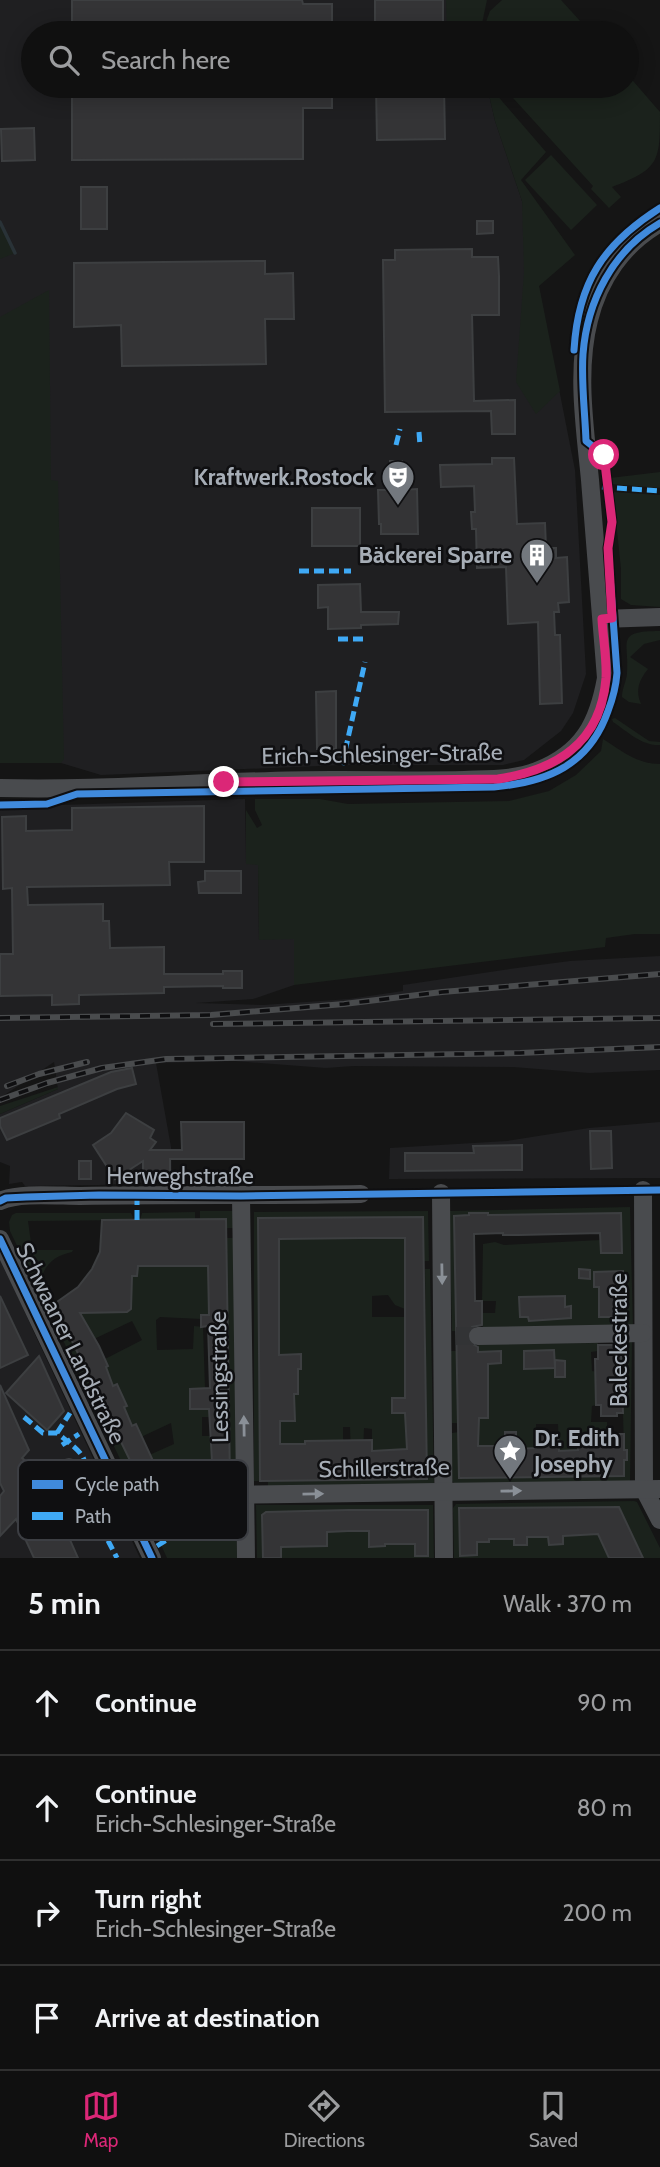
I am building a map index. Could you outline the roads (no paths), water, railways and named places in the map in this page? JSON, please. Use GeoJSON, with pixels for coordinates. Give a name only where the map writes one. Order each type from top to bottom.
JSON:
{"type":"FeatureCollection","features":[{"type":"Feature","properties":{"kind":"street","name":"Erich-Schlesinger-Straße"},"geometry":{"type":"LineString","coordinates":[[0,788],[341,779],[475,780],[524,775],[550,765],[570,752],[586,736],[595,720],[606,678],[586,441],[583,353],[589,321],[605,276],[642,235],[660,223]]}},
{"type":"Feature","properties":{"kind":"street"},"geometry":{"type":"LineString","coordinates":[[602,619],[660,617]]}},
{"type":"Feature","properties":{"kind":"street","name":"Baleckestraße"},"geometry":{"type":"LineString","coordinates":[[643,1190],[652,1241],[643,1334],[652,1489]]}},
{"type":"Feature","properties":{"kind":"street","name":"Herweghstraße"},"geometry":{"type":"LineString","coordinates":[[0,1201],[26,1197],[361,1194]]}},
{"type":"Feature","properties":{"kind":"street","name":"Lessingstraße"},"geometry":{"type":"LineString","coordinates":[[241,1196],[245,1460]]}},
{"type":"Feature","properties":{"kind":"street"},"geometry":{"type":"LineString","coordinates":[[441,1200],[450,1337],[443,1492],[444,1558]]}},
{"type":"Feature","properties":{"kind":"street","name":"Schwaaner Landstraße"},"geometry":{"type":"LineString","coordinates":[[0,1239],[106,1460]]}},
{"type":"Feature","properties":{"kind":"street"},"geometry":{"type":"LineString","coordinates":[[478,1336],[643,1334]]}},
{"type":"Feature","properties":{"kind":"street"},"geometry":{"type":"LineString","coordinates":[[652,1489],[660,1520]]}},
{"type":"Feature","properties":{"kind":"street","name":"Schillerstraße"},"geometry":{"type":"LineString","coordinates":[[248,1494],[652,1489]]}},
{"type":"Feature","properties":{"kind":"street","name":"Schwaaner Landstraße"},"geometry":{"type":"LineString","coordinates":[[144,1540],[152,1558]]}},
{"type":"Feature","properties":{"kind":"street","name":"Lessingstraße"},"geometry":{"type":"LineString","coordinates":[[246,1540],[246,1558]]}},
{"type":"Feature","properties":{"kind":"waterway"},"geometry":{"type":"LineString","coordinates":[[0,222],[15,253]]}},
{"type":"Feature","properties":{"kind":"tunnel"},"geometry":{"type":"LineString","coordinates":[[456,1336],[478,1336]]}},
{"type":"Feature","properties":{"kind":"railway"},"geometry":{"type":"LineString","coordinates":[[0,1018],[211,1015],[660,974]]}},
{"type":"Feature","properties":{"kind":"railway"},"geometry":{"type":"LineString","coordinates":[[213,1024],[660,1018]]}},
{"type":"Feature","properties":{"kind":"railway"},"geometry":{"type":"LineString","coordinates":[[0,1100],[47,1083],[102,1068],[166,1059],[520,1053],[660,1047]]}},
{"type":"Feature","properties":{"kind":"railway"},"geometry":{"type":"LineString","coordinates":[[7,1086],[39,1074],[87,1062]]}},
{"type":"Feature","properties":{"kind":"place","name":"Kraftwerk.Rostock"},"geometry":{"type":"Point","coordinates":[398,507]}},
{"type":"Feature","properties":{"kind":"place","name":"Bäckerei Sparre"},"geometry":{"type":"Point","coordinates":[537,585]}},
{"type":"Feature","properties":{"kind":"place","name":"Dr. Edith Josephy"},"geometry":{"type":"Point","coordinates":[510,1481]}}]}
